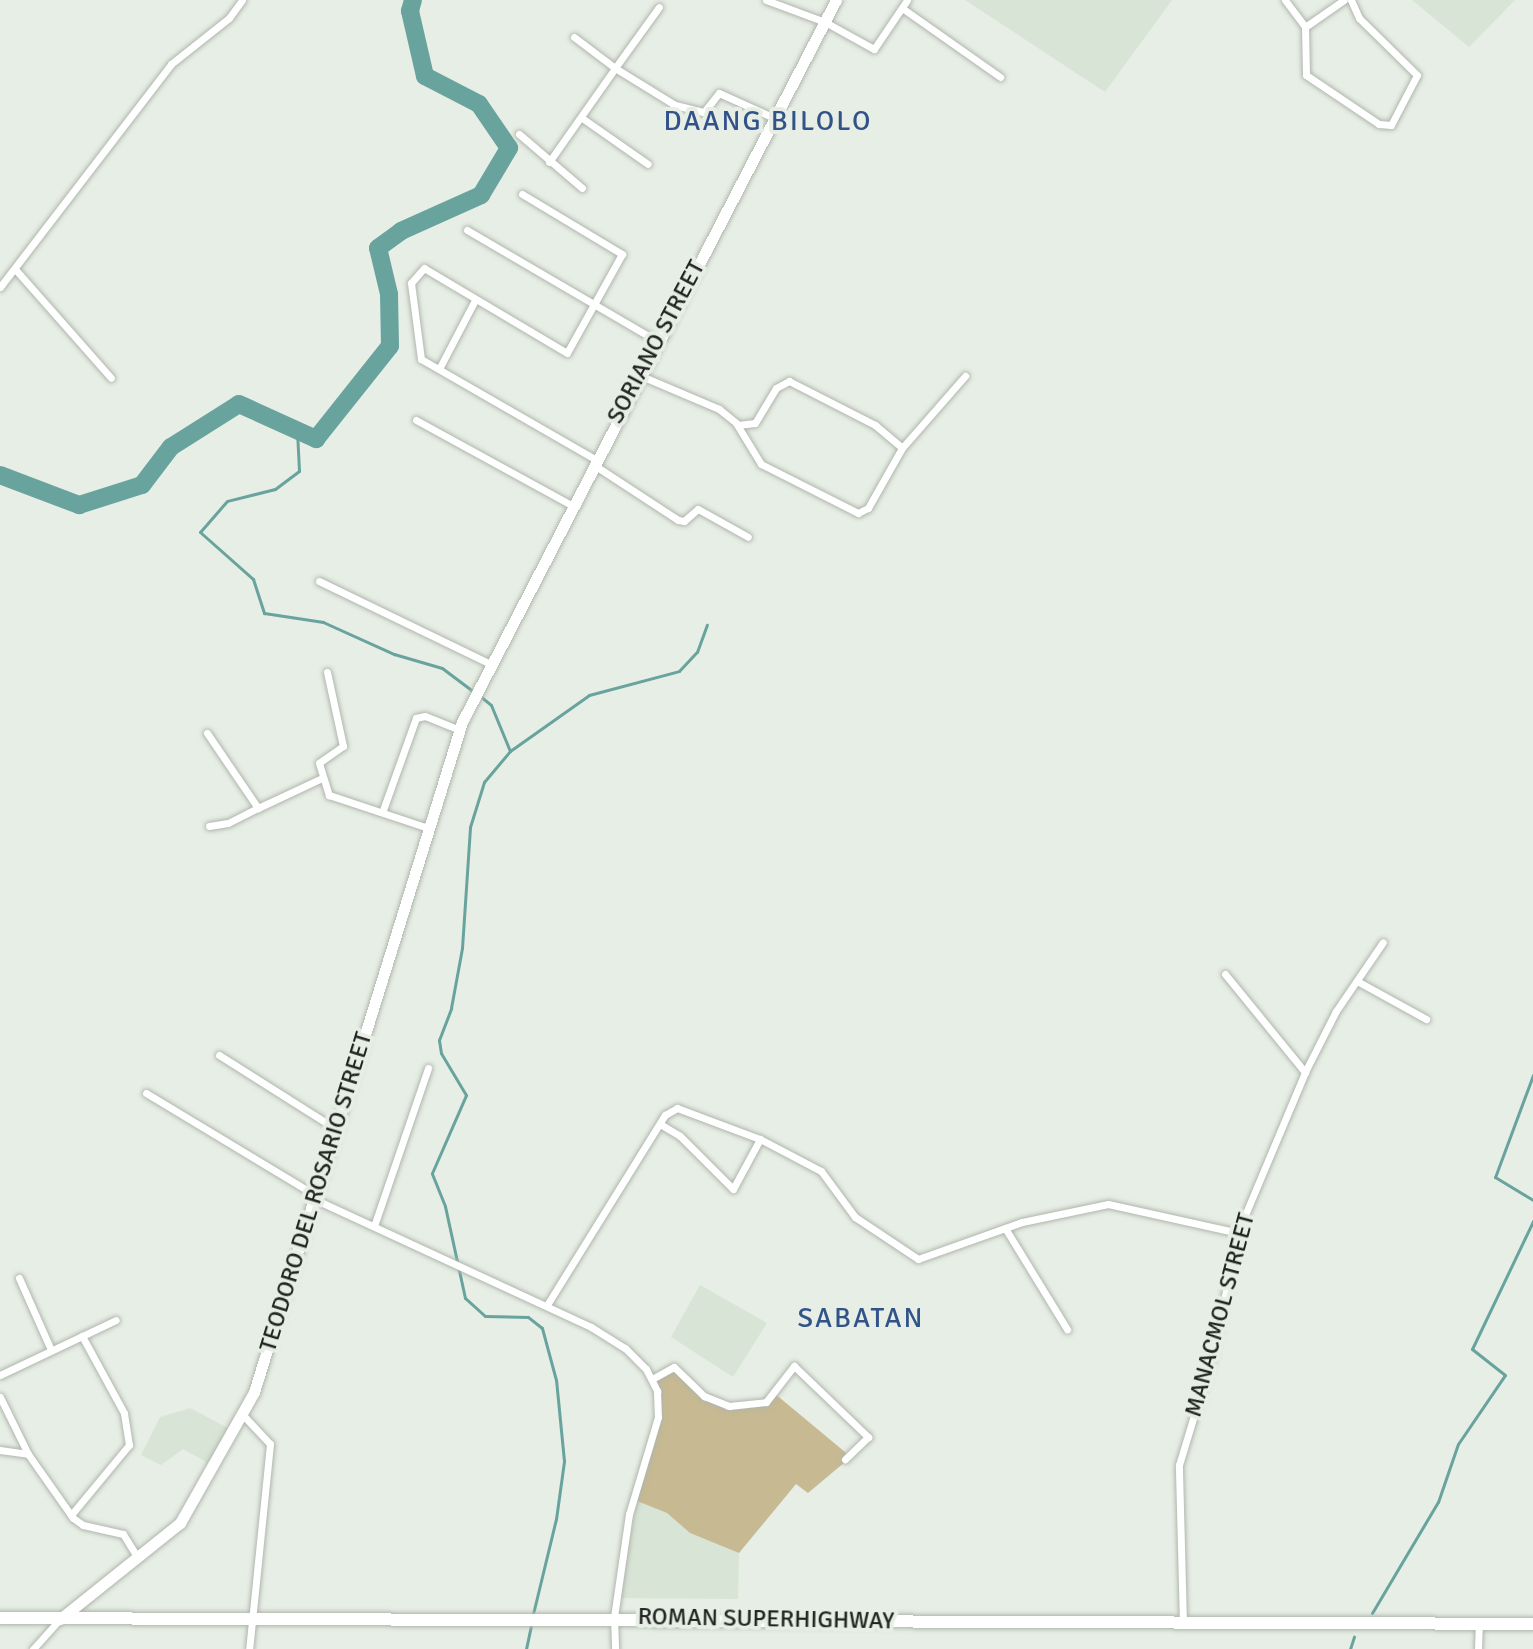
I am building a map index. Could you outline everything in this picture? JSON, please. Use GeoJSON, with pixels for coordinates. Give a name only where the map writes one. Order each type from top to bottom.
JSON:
{"type":"FeatureCollection","features":[{"type":"Feature","properties":{"kind":"main road","name":"SORIANO STREET"},"geometry":{"type":"LineString","coordinates":[[471,701],[836,0]]}},
{"type":"Feature","properties":{"kind":"main road","name":"TEODORO DEL ROSARIO STREET"},"geometry":{"type":"LineString","coordinates":[[60,1619],[180,1523],[242,1414],[261,1373],[425,827],[471,701]]}},
{"type":"Feature","properties":{"kind":"main road","name":"ROMAN SUPERHIGHWAY"},"geometry":{"type":"LineString","coordinates":[[0,1618],[614,1617],[1533,1624]]}},
{"type":"Feature","properties":{"kind":"street"},"geometry":{"type":"LineString","coordinates":[[0,287],[171,64],[229,18],[242,0]]}},
{"type":"Feature","properties":{"kind":"street"},"geometry":{"type":"LineString","coordinates":[[766,0],[825,22],[874,49],[907,0]]}},
{"type":"Feature","properties":{"kind":"street"},"geometry":{"type":"LineString","coordinates":[[1285,0],[1305,27],[1306,75],[1379,124],[1391,125],[1417,75],[1359,18],[1351,0]]}},
{"type":"Feature","properties":{"kind":"street"},"geometry":{"type":"LineString","coordinates":[[1305,27],[1344,0]]}},
{"type":"Feature","properties":{"kind":"street"},"geometry":{"type":"LineString","coordinates":[[549,162],[659,7]]}},
{"type":"Feature","properties":{"kind":"street"},"geometry":{"type":"LineString","coordinates":[[902,8],[1000,77]]}},
{"type":"Feature","properties":{"kind":"street"},"geometry":{"type":"LineString","coordinates":[[574,37],[615,68],[675,105],[704,112],[719,93],[774,118]]}},
{"type":"Feature","properties":{"kind":"street"},"geometry":{"type":"LineString","coordinates":[[582,118],[648,164]]}},
{"type":"Feature","properties":{"kind":"street"},"geometry":{"type":"LineString","coordinates":[[519,134],[582,188]]}},
{"type":"Feature","properties":{"kind":"street"},"geometry":{"type":"LineString","coordinates":[[522,194],[622,254],[567,353],[424,268],[411,283],[421,359],[594,462],[678,520],[698,509],[748,537]]}},
{"type":"Feature","properties":{"kind":"street"},"geometry":{"type":"LineString","coordinates":[[467,230],[657,341]]}},
{"type":"Feature","properties":{"kind":"street"},"geometry":{"type":"LineString","coordinates":[[15,269],[111,378]]}},
{"type":"Feature","properties":{"kind":"street"},"geometry":{"type":"LineString","coordinates":[[439,369],[475,300]]}},
{"type":"Feature","properties":{"kind":"street"},"geometry":{"type":"LineString","coordinates":[[639,375],[719,409],[738,425],[761,464],[858,513],[868,508],[902,448],[965,376]]}},
{"type":"Feature","properties":{"kind":"street"},"geometry":{"type":"LineString","coordinates":[[738,425],[755,423],[776,388],[789,381],[875,425],[902,448]]}},
{"type":"Feature","properties":{"kind":"street"},"geometry":{"type":"LineString","coordinates":[[416,420],[571,505]]}},
{"type":"Feature","properties":{"kind":"street"},"geometry":{"type":"LineString","coordinates":[[319,581],[489,663]]}},
{"type":"Feature","properties":{"kind":"street"},"geometry":{"type":"LineString","coordinates":[[327,672],[343,746],[321,759],[320,779],[336,801],[383,810],[425,827]]}},
{"type":"Feature","properties":{"kind":"street"},"geometry":{"type":"LineString","coordinates":[[383,810],[416,718],[425,716],[459,730]]}},
{"type":"Feature","properties":{"kind":"street"},"geometry":{"type":"LineString","coordinates":[[207,733],[258,808]]}},
{"type":"Feature","properties":{"kind":"street"},"geometry":{"type":"LineString","coordinates":[[209,826],[228,823],[320,779]]}},
{"type":"Feature","properties":{"kind":"street","name":"MANACMOL STREET"},"geometry":{"type":"LineString","coordinates":[[1183,1623],[1179,1465],[1211,1359],[1239,1233],[1305,1072],[1383,942]]}},
{"type":"Feature","properties":{"kind":"street"},"geometry":{"type":"LineString","coordinates":[[1225,974],[1305,1072]]}},
{"type":"Feature","properties":{"kind":"street"},"geometry":{"type":"LineString","coordinates":[[1357,981],[1426,1019]]}},
{"type":"Feature","properties":{"kind":"street"},"geometry":{"type":"LineString","coordinates":[[219,1055],[336,1129]]}},
{"type":"Feature","properties":{"kind":"street"},"geometry":{"type":"LineString","coordinates":[[374,1226],[428,1068]]}},
{"type":"Feature","properties":{"kind":"street"},"geometry":{"type":"LineString","coordinates":[[146,1093],[315,1197],[547,1305],[625,1348],[652,1379],[658,1417],[629,1514],[614,1617],[615,1649]]}},
{"type":"Feature","properties":{"kind":"street"},"geometry":{"type":"LineString","coordinates":[[547,1305],[660,1124],[668,1113],[680,1108],[760,1139],[821,1171],[855,1217],[918,1259],[1005,1228],[1108,1204],[1239,1233]]}},
{"type":"Feature","properties":{"kind":"street"},"geometry":{"type":"LineString","coordinates":[[660,1124],[680,1136],[733,1189],[760,1139]]}},
{"type":"Feature","properties":{"kind":"street"},"geometry":{"type":"LineString","coordinates":[[1005,1228],[1067,1329]]}},
{"type":"Feature","properties":{"kind":"street"},"geometry":{"type":"LineString","coordinates":[[19,1278],[51,1350]]}},
{"type":"Feature","properties":{"kind":"street"},"geometry":{"type":"LineString","coordinates":[[0,1375],[116,1320]]}},
{"type":"Feature","properties":{"kind":"street"},"geometry":{"type":"LineString","coordinates":[[71,1515],[129,1445],[124,1413],[82,1336]]}},
{"type":"Feature","properties":{"kind":"street"},"geometry":{"type":"LineString","coordinates":[[652,1379],[674,1367],[704,1396],[729,1406],[766,1402],[794,1366],[868,1437],[845,1459]]}},
{"type":"Feature","properties":{"kind":"street"},"geometry":{"type":"LineString","coordinates":[[0,1397],[28,1454],[71,1515],[83,1525],[123,1534],[137,1556]]}},
{"type":"Feature","properties":{"kind":"street"},"geometry":{"type":"LineString","coordinates":[[242,1414],[270,1444],[249,1649]]}},
{"type":"Feature","properties":{"kind":"street"},"geometry":{"type":"LineString","coordinates":[[0,1450],[28,1454]]}},
{"type":"Feature","properties":{"kind":"street"},"geometry":{"type":"LineString","coordinates":[[33,1649],[60,1619]]}},
{"type":"Feature","properties":{"kind":"street"},"geometry":{"type":"LineString","coordinates":[[1478,1649],[1479,1624]]}},
{"type":"Feature","properties":{"kind":"shaded area"},"geometry":{"type":"Polygon","coordinates":[[[965,0],[1172,0],[1105,92],[965,0]]]}},
{"type":"Feature","properties":{"kind":"shaded area"},"geometry":{"type":"Polygon","coordinates":[[[1412,0],[1515,0],[1469,47],[1412,0]]]}},
{"type":"Feature","properties":{"kind":"shaded area"},"geometry":{"type":"Polygon","coordinates":[[[700,1285],[767,1323],[733,1377],[671,1337],[700,1285]]]}},
{"type":"Feature","properties":{"kind":"shaded area"},"geometry":{"type":"Polygon","coordinates":[[[674,1369],[726,1410],[767,1403],[774,1393],[851,1457],[808,1493],[796,1484],[739,1553],[690,1533],[667,1513],[637,1501],[661,1411],[656,1379],[674,1369]]]}},
{"type":"Feature","properties":{"kind":"shaded area"},"geometry":{"type":"Polygon","coordinates":[[[190,1408],[228,1428],[208,1463],[183,1449],[161,1465],[141,1455],[160,1417],[190,1408]]]}},
{"type":"Feature","properties":{"kind":"shaded area"},"geometry":{"type":"Polygon","coordinates":[[[637,1501],[667,1513],[690,1533],[739,1553],[738,1599],[619,1598],[637,1501]]]}},
{"type":"Feature","properties":{"kind":"waterway"},"geometry":{"type":"LineString","coordinates":[[0,475],[79,505],[142,485],[171,447],[239,404],[316,439],[390,346],[389,294],[378,248],[401,231],[481,195],[509,148],[479,104],[425,76],[410,11],[413,0]]}},
{"type":"Feature","properties":{"kind":"waterway"},"geometry":{"type":"LineString","coordinates":[[297,431],[299,471],[275,489],[227,501],[200,532],[253,579],[264,613],[323,622],[394,654],[442,668],[474,692]]}},
{"type":"Feature","properties":{"kind":"waterway"},"geometry":{"type":"LineString","coordinates":[[532,1618],[556,1519],[564,1461],[556,1380],[542,1328],[528,1317],[485,1316],[465,1298],[445,1206],[432,1173],[466,1095],[441,1053],[439,1040],[451,1008],[462,948],[470,827],[484,782],[510,751],[589,695],[679,671],[697,652],[707,625]]}},
{"type":"Feature","properties":{"kind":"waterway"},"geometry":{"type":"LineString","coordinates":[[480,696],[491,705],[510,751]]}},
{"type":"Feature","properties":{"kind":"waterway"},"geometry":{"type":"LineString","coordinates":[[1533,1075],[1495,1177],[1533,1200]]}},
{"type":"Feature","properties":{"kind":"waterway"},"geometry":{"type":"LineString","coordinates":[[1372,1613],[1438,1502],[1458,1444],[1505,1375],[1472,1349],[1533,1221]]}},
{"type":"Feature","properties":{"kind":"waterway"},"geometry":{"type":"LineString","coordinates":[[526,1649],[531,1625]]}},
{"type":"Feature","properties":{"kind":"waterway"},"geometry":{"type":"LineString","coordinates":[[1350,1649],[1354,1637]]}},
{"type":"Feature","properties":{"kind":"district","name":"DAANG BILOLO"},"geometry":{"type":"Point","coordinates":[768,121]}},
{"type":"Feature","properties":{"kind":"district","name":"SABATAN"},"geometry":{"type":"Point","coordinates":[861,1318]}}]}
